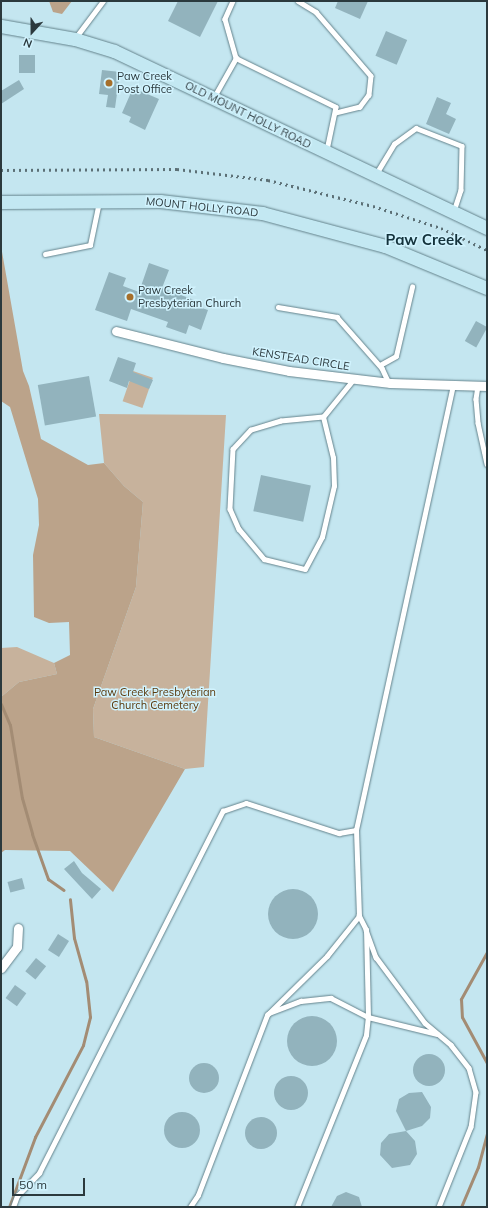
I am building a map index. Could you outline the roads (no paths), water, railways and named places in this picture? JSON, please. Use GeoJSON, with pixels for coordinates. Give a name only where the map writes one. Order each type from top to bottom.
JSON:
{"type":"FeatureCollection","features":[{"type":"Feature","properties":{"kind":"street","name":"OLD MOUNT HOLLY ROAD"},"geometry":{"type":"LineString","coordinates":[[1,26],[75,39],[114,50],[326,154],[487,228]]}},
{"type":"Feature","properties":{"kind":"street","name":"MOUNT HOLLY ROAD"},"geometry":{"type":"LineString","coordinates":[[1,202],[100,200],[160,201],[235,208],[305,222],[391,248],[487,288]]}},
{"type":"Feature","properties":{"kind":"street","name":"KENSTEAD CIRCLE"},"geometry":{"type":"LineString","coordinates":[[116,330],[239,362],[353,380],[389,383],[482,386]]}},
{"type":"Feature","properties":{"kind":"street"},"geometry":{"type":"LineString","coordinates":[[1,968],[17,947],[18,928]]}},
{"type":"Feature","properties":{"kind":"lane"},"geometry":{"type":"LineString","coordinates":[[75,39],[103,1]]}},
{"type":"Feature","properties":{"kind":"lane"},"geometry":{"type":"LineString","coordinates":[[213,99],[236,58],[225,19],[233,1]]}},
{"type":"Feature","properties":{"kind":"lane"},"geometry":{"type":"LineString","coordinates":[[298,1],[316,12],[371,76],[369,95],[360,107],[336,114]]}},
{"type":"Feature","properties":{"kind":"lane"},"geometry":{"type":"LineString","coordinates":[[236,58],[336,107],[336,114],[326,154]]}},
{"type":"Feature","properties":{"kind":"lane"},"geometry":{"type":"LineString","coordinates":[[374,176],[394,144],[416,128],[462,146],[461,190],[453,213]]}},
{"type":"Feature","properties":{"kind":"lane"},"geometry":{"type":"LineString","coordinates":[[45,254],[90,245],[100,200]]}},
{"type":"Feature","properties":{"kind":"lane"},"geometry":{"type":"LineString","coordinates":[[380,365],[396,356],[412,287]]}},
{"type":"Feature","properties":{"kind":"lane"},"geometry":{"type":"LineString","coordinates":[[278,307],[337,317],[380,365],[389,383]]}},
{"type":"Feature","properties":{"kind":"lane"},"geometry":{"type":"LineString","coordinates":[[323,417],[333,458],[334,486],[322,538],[305,569],[264,559],[239,529],[230,509],[233,449],[251,430],[281,421],[323,417],[353,380]]}},
{"type":"Feature","properties":{"kind":"lane"},"geometry":{"type":"LineString","coordinates":[[439,1207],[471,1126],[476,1092],[469,1068],[425,1023],[376,957],[359,916],[356,830],[453,385]]}},
{"type":"Feature","properties":{"kind":"lane"},"geometry":{"type":"LineString","coordinates":[[482,386],[477,411],[487,464]]}},
{"type":"Feature","properties":{"kind":"lane"},"geometry":{"type":"LineString","coordinates":[[13,1207],[17,1196],[39,1173],[47,1159],[224,811],[246,803],[339,833],[356,830]]}},
{"type":"Feature","properties":{"kind":"lane"},"geometry":{"type":"LineString","coordinates":[[190,1207],[198,1195],[266,1015],[327,956],[359,916]]}},
{"type":"Feature","properties":{"kind":"lane"},"geometry":{"type":"LineString","coordinates":[[297,1207],[366,1035],[368,1017],[366,930]]}},
{"type":"Feature","properties":{"kind":"lane"},"geometry":{"type":"LineString","coordinates":[[266,1015],[301,1000],[331,998],[368,1017],[438,1035]]}},
{"type":"Feature","properties":{"kind":"waterway"},"geometry":{"type":"LineString","coordinates":[[1,704],[10,725],[22,798],[32,834],[48,879],[64,890]]}},
{"type":"Feature","properties":{"kind":"waterway"},"geometry":{"type":"LineString","coordinates":[[9,1207],[35,1137],[83,1045],[90,1017],[86,981],[74,938],[70,899]]}},
{"type":"Feature","properties":{"kind":"waterway"},"geometry":{"type":"LineString","coordinates":[[487,952],[461,999],[462,1017],[487,1063]]}},
{"type":"Feature","properties":{"kind":"waterway"},"geometry":{"type":"LineString","coordinates":[[461,1207],[478,1167],[487,1134]]}},
{"type":"Feature","properties":{"kind":"railway"},"geometry":{"type":"LineString","coordinates":[[1,170],[177,169],[268,180],[373,206],[441,228],[487,250]]}},
{"type":"Feature","properties":{"kind":"place","name":"Paw Creek Post Office"},"geometry":{"type":"Point","coordinates":[109,83]}},
{"type":"Feature","properties":{"kind":"place","name":"Paw Creek Presbyterian Church"},"geometry":{"type":"Point","coordinates":[130,297]}},
{"type":"Feature","properties":{"kind":"district","name":"Paw Creek"},"geometry":{"type":"Point","coordinates":[424,240]}},
{"type":"Feature","properties":{"kind":"park label","name":"Paw Creek Presbyterian Church Cemetery"},"geometry":{"type":"Point","coordinates":[155,699]}}]}
